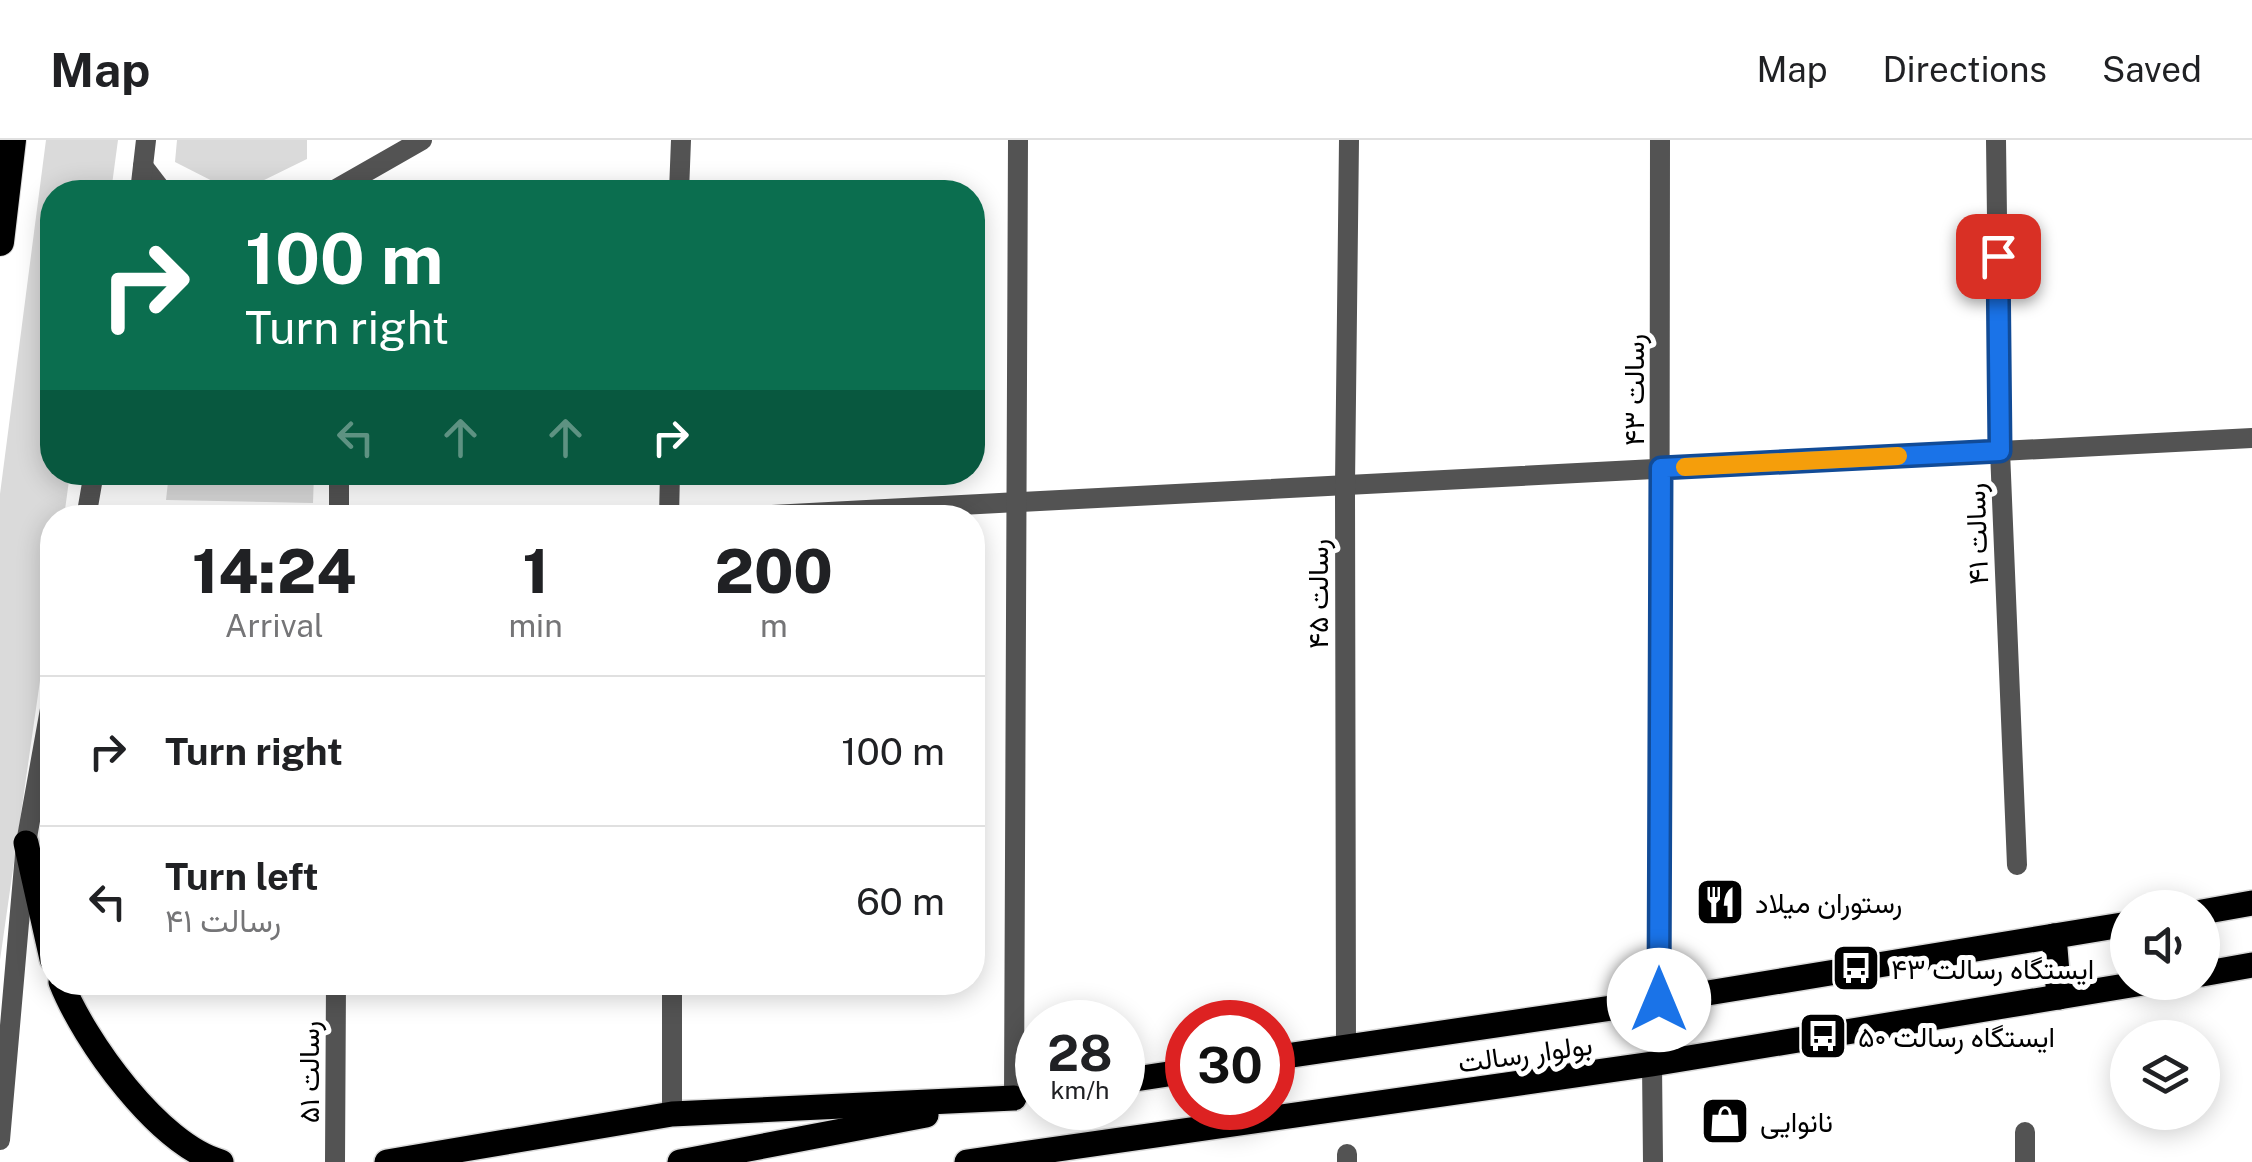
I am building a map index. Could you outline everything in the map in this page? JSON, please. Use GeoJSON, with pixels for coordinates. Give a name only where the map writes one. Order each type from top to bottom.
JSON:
{"type":"FeatureCollection","features":[{"type":"Feature","properties":{"kind":"highway"},"geometry":{"type":"LineString","coordinates":[[0,242],[12,140]]}},
{"type":"Feature","properties":{"kind":"main road"},"geometry":{"type":"LineString","coordinates":[[26,843],[40,905]]}},
{"type":"Feature","properties":{"kind":"main road"},"geometry":{"type":"LineString","coordinates":[[2220,909],[2252,904]]}},
{"type":"Feature","properties":{"kind":"main road","name":"بولوار رسالت"},"geometry":{"type":"LineString","coordinates":[[1295,1055],[2110,927]]}},
{"type":"Feature","properties":{"kind":"main road"},"geometry":{"type":"LineString","coordinates":[[2054,936],[2059,997]]}},
{"type":"Feature","properties":{"kind":"main road"},"geometry":{"type":"LineString","coordinates":[[2220,971],[2252,965]]}},
{"type":"Feature","properties":{"kind":"main road","name":"بولوار رسالت"},"geometry":{"type":"LineString","coordinates":[[967,1162],[1652,1064],[2110,988]]}},
{"type":"Feature","properties":{"kind":"main road"},"geometry":{"type":"LineString","coordinates":[[69,995],[123,1084],[153,1119],[208,1158],[221,1162]]}},
{"type":"Feature","properties":{"kind":"main road"},"geometry":{"type":"LineString","coordinates":[[387,1162],[672,1114],[1015,1097]]}},
{"type":"Feature","properties":{"kind":"main road"},"geometry":{"type":"LineString","coordinates":[[680,1162],[1015,1098]]}},
{"type":"Feature","properties":{"kind":"street"},"geometry":{"type":"LineString","coordinates":[[141,180],[146,140]]}},
{"type":"Feature","properties":{"kind":"street"},"geometry":{"type":"LineString","coordinates":[[354,180],[422,140]]}},
{"type":"Feature","properties":{"kind":"street"},"geometry":{"type":"LineString","coordinates":[[679,180],[680,140]]}},
{"type":"Feature","properties":{"kind":"street"},"geometry":{"type":"LineString","coordinates":[[1018,140],[1016,502],[1024,1000]]}},
{"type":"Feature","properties":{"kind":"street","name":"رسالت ۴۵"},"geometry":{"type":"LineString","coordinates":[[1346,1048],[1349,140]]}},
{"type":"Feature","properties":{"kind":"street","name":"رسالت ۴۳"},"geometry":{"type":"LineString","coordinates":[[1659,1000],[1660,140]]}},
{"type":"Feature","properties":{"kind":"street","name":"رسالت ۴۱"},"geometry":{"type":"LineString","coordinates":[[1996,140],[2000,451],[2016,865]]}},
{"type":"Feature","properties":{"kind":"street"},"geometry":{"type":"LineString","coordinates":[[143,166],[154,180]]}},
{"type":"Feature","properties":{"kind":"street"},"geometry":{"type":"LineString","coordinates":[[959,505],[2252,438]]}},
{"type":"Feature","properties":{"kind":"street"},"geometry":{"type":"LineString","coordinates":[[0,1140],[26,843],[40,765]]}},
{"type":"Feature","properties":{"kind":"street","name":"رسالت ۵۱"},"geometry":{"type":"LineString","coordinates":[[335,1162],[336,995]]}},
{"type":"Feature","properties":{"kind":"street"},"geometry":{"type":"LineString","coordinates":[[672,995],[672,1114]]}},
{"type":"Feature","properties":{"kind":"street"},"geometry":{"type":"LineString","coordinates":[[1652,1064],[1653,1162]]}},
{"type":"Feature","properties":{"kind":"street"},"geometry":{"type":"LineString","coordinates":[[2025,1132],[2026,1162]]}},
{"type":"Feature","properties":{"kind":"shaded area"},"geometry":{"type":"Polygon","coordinates":[[[46,140],[118,140],[113,180],[41,180],[46,140]]]}},
{"type":"Feature","properties":{"kind":"shaded area"},"geometry":{"type":"Polygon","coordinates":[[[177,140],[307,140],[307,159],[264,180],[210,180],[175,162],[177,140]]]}},
{"type":"Feature","properties":{"kind":"shaded area"},"geometry":{"type":"Polygon","coordinates":[[[40,186],[40,485],[68,485],[66,505],[40,505],[40,681],[0,960],[0,494],[40,186]]]}},
{"type":"Feature","properties":{"kind":"shaded area"},"geometry":{"type":"Polygon","coordinates":[[[168,485],[314,485],[313,503],[166,500],[168,485]]]}},
{"type":"Feature","properties":{"kind":"slow traffic"},"geometry":{"type":"LineString","coordinates":[[1685,467],[1898,456]]}},
{"type":"Feature","properties":{"kind":"place","name":"رستوران میلاد"},"geometry":{"type":"Point","coordinates":[1720,902]}},
{"type":"Feature","properties":{"kind":"place","name":"ایستگاه رسالت ۴۳"},"geometry":{"type":"Point","coordinates":[1856,968]}},
{"type":"Feature","properties":{"kind":"place","name":"ایستگاه رسالت ۵۰"},"geometry":{"type":"Point","coordinates":[1823,1036]}},
{"type":"Feature","properties":{"kind":"place","name":"نانوایی"},"geometry":{"type":"Point","coordinates":[1725,1121]}},
{"type":"Feature","properties":{"kind":"route"},"geometry":{"type":"LineString","coordinates":[[1659,1000],[1661,468],[2000,451],[1998,256]]}}]}
